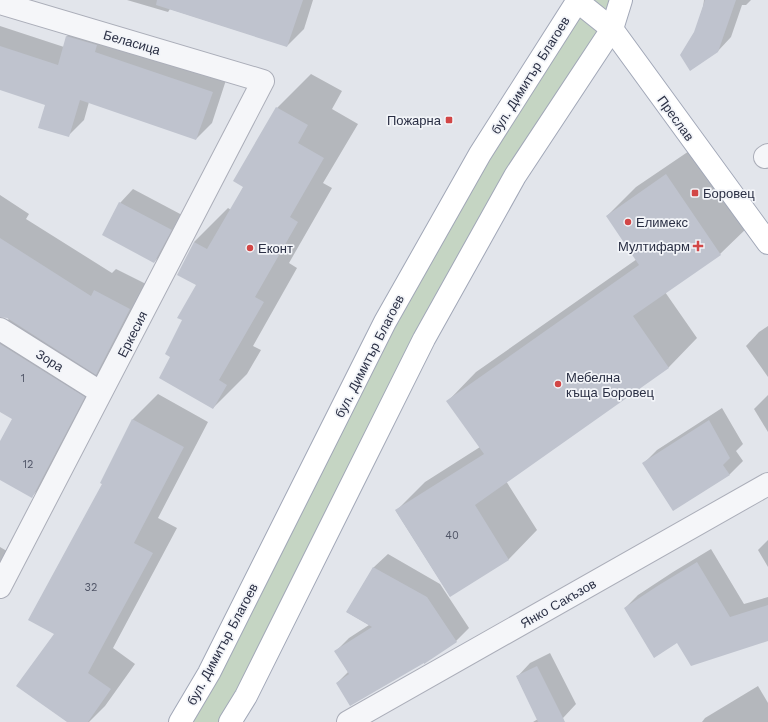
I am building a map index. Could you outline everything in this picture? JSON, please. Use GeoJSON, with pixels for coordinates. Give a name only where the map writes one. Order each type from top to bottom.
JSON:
{"type":"FeatureCollection","features":[{"type":"Feature","properties":{"kind":"main road","name":"Преслав"},"geometry":{"type":"LineString","coordinates":[[577,0],[612,29],[768,243]]}},
{"type":"Feature","properties":{"kind":"main road","name":"бул. Димитър Благоев"},"geometry":{"type":"LineString","coordinates":[[180,722],[209,673],[385,322],[480,154],[577,0]]}},
{"type":"Feature","properties":{"kind":"main road"},"geometry":{"type":"LineString","coordinates":[[230,722],[246,696],[424,339],[515,176],[612,29],[621,0]]}},
{"type":"Feature","properties":{"kind":"street","name":"Беласица"},"geometry":{"type":"LineString","coordinates":[[0,3],[263,80]]}},
{"type":"Feature","properties":{"kind":"street","name":"Еркесия"},"geometry":{"type":"LineString","coordinates":[[0,587],[263,80]]}},
{"type":"Feature","properties":{"kind":"street","name":"Зора"},"geometry":{"type":"LineString","coordinates":[[0,329],[100,392]]}},
{"type":"Feature","properties":{"kind":"street","name":"Янко Сакъзов"},"geometry":{"type":"LineString","coordinates":[[348,722],[768,484]]}},
{"type":"Feature","properties":{"kind":"green space"},"geometry":{"type":"Polygon","coordinates":[[[578,0],[621,0],[515,176],[230,722],[180,722],[385,322],[578,0]]]}},
{"type":"Feature","properties":{"kind":"building"},"geometry":{"type":"Polygon","coordinates":[[[157,0],[303,0],[287,47],[156,5],[157,0]]]}},
{"type":"Feature","properties":{"kind":"building"},"geometry":{"type":"Polygon","coordinates":[[[705,0],[736,0],[718,52],[690,71],[680,55],[694,32],[705,0]]]}},
{"type":"Feature","properties":{"kind":"building"},"geometry":{"type":"Polygon","coordinates":[[[66,36],[97,45],[95,52],[213,92],[196,140],[80,100],[69,137],[38,128],[45,105],[0,90],[0,46],[58,65],[66,36]]]}},
{"type":"Feature","properties":{"kind":"building"},"geometry":{"type":"Polygon","coordinates":[[[276,107],[308,125],[298,143],[324,158],[290,217],[298,222],[255,297],[264,302],[219,380],[227,385],[213,409],[159,378],[170,357],[165,354],[182,320],[177,318],[196,285],[177,275],[194,242],[207,249],[243,187],[233,181],[276,107]]]}},
{"type":"Feature","properties":{"kind":"building"},"geometry":{"type":"Polygon","coordinates":[[[666,174],[721,255],[633,316],[669,368],[475,505],[509,560],[450,597],[395,510],[484,454],[446,401],[639,265],[606,216],[666,174]]]}},
{"type":"Feature","properties":{"kind":"building"},"geometry":{"type":"Polygon","coordinates":[[[119,202],[172,230],[154,263],[102,235],[119,202]]]}},
{"type":"Feature","properties":{"kind":"building"},"geometry":{"type":"Polygon","coordinates":[[[0,238],[91,296],[94,290],[130,309],[96,375],[7,318],[0,317],[0,238]]]}},
{"type":"Feature","properties":{"kind":"building"},"geometry":{"type":"Polygon","coordinates":[[[0,344],[85,397],[32,498],[0,480],[0,441],[12,419],[0,412],[0,344]]]}},
{"type":"Feature","properties":{"kind":"building"},"geometry":{"type":"Polygon","coordinates":[[[132,419],[184,447],[134,543],[153,553],[88,673],[111,689],[88,722],[67,722],[16,686],[54,634],[28,620],[102,484],[100,483],[132,419]]]}},
{"type":"Feature","properties":{"kind":"building"},"geometry":{"type":"Polygon","coordinates":[[[709,420],[730,458],[723,465],[730,475],[673,511],[642,463],[709,420]]]}},
{"type":"Feature","properties":{"kind":"building"},"geometry":{"type":"Polygon","coordinates":[[[697,562],[730,617],[768,605],[768,641],[691,666],[677,643],[654,658],[624,608],[697,562]]]}},
{"type":"Feature","properties":{"kind":"building"},"geometry":{"type":"Polygon","coordinates":[[[373,567],[427,597],[457,642],[424,664],[350,706],[336,683],[349,674],[334,651],[372,627],[346,612],[373,567]]]}},
{"type":"Feature","properties":{"kind":"building"},"geometry":{"type":"Polygon","coordinates":[[[537,666],[565,722],[538,722],[516,676],[537,666]]]}},
{"type":"Feature","properties":{"kind":"place","name":"Пожарна"},"geometry":{"type":"Point","coordinates":[449,120]}},
{"type":"Feature","properties":{"kind":"place","name":"Боровец"},"geometry":{"type":"Point","coordinates":[695,193]}},
{"type":"Feature","properties":{"kind":"place","name":"Елимекс"},"geometry":{"type":"Point","coordinates":[628,222]}},
{"type":"Feature","properties":{"kind":"place","name":"Мултифарм"},"geometry":{"type":"Point","coordinates":[698,246]}},
{"type":"Feature","properties":{"kind":"place","name":"Еконт"},"geometry":{"type":"Point","coordinates":[250,248]}},
{"type":"Feature","properties":{"kind":"place","name":"Мебелна къща Боровец"},"geometry":{"type":"Point","coordinates":[558,384]}}]}
